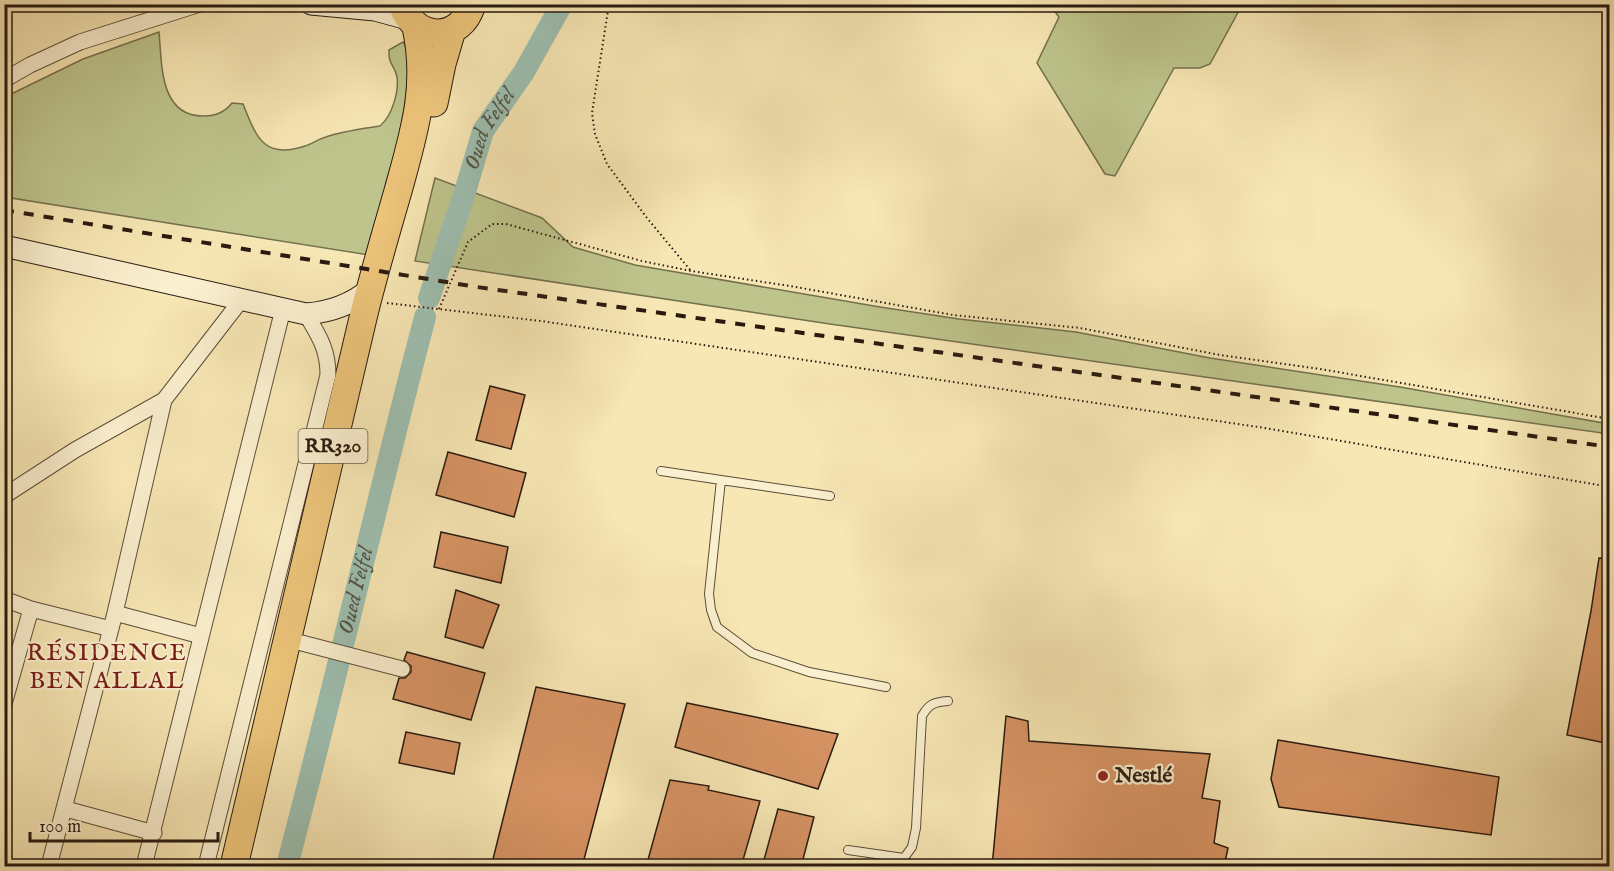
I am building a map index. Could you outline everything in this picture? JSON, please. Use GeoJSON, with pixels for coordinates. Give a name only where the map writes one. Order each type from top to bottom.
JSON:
{"type":"FeatureCollection","features":[{"type":"Feature","properties":{"kind":"highway","name":"RR320"},"geometry":{"type":"LineString","coordinates":[[234,867],[376,295],[426,142],[442,64],[452,30],[465,20],[472,4]]}},
{"type":"Feature","properties":{"kind":"highway"},"geometry":{"type":"LineString","coordinates":[[409,17],[423,30],[437,33],[452,30]]}},
{"type":"Feature","properties":{"kind":"highway","name":"RR320"},"geometry":{"type":"LineString","coordinates":[[243,867],[298,642],[421,97],[422,62],[409,17]]}},
{"type":"Feature","properties":{"kind":"street"},"geometry":{"type":"LineString","coordinates":[[4,80],[80,42],[200,4]]}},
{"type":"Feature","properties":{"kind":"street"},"geometry":{"type":"LineString","coordinates":[[312,4],[375,10],[409,17]]}},
{"type":"Feature","properties":{"kind":"street"},"geometry":{"type":"LineString","coordinates":[[4,246],[306,314],[334,310],[353,301],[376,295]]}},
{"type":"Feature","properties":{"kind":"street"},"geometry":{"type":"LineString","coordinates":[[4,496],[75,450],[164,400],[242,300]]}},
{"type":"Feature","properties":{"kind":"street"},"geometry":{"type":"LineString","coordinates":[[144,867],[283,309]]}},
{"type":"Feature","properties":{"kind":"street"},"geometry":{"type":"LineString","coordinates":[[206,867],[328,375],[328,360],[324,345],[306,314]]}},
{"type":"Feature","properties":{"kind":"street"},"geometry":{"type":"LineString","coordinates":[[50,867],[115,613],[164,400]]}},
{"type":"Feature","properties":{"kind":"street"},"geometry":{"type":"LineString","coordinates":[[4,599],[31,609],[111,629]]}},
{"type":"Feature","properties":{"kind":"street"},"geometry":{"type":"LineString","coordinates":[[4,704],[31,609]]}},
{"type":"Feature","properties":{"kind":"street"},"geometry":{"type":"LineString","coordinates":[[115,613],[201,636]]}},
{"type":"Feature","properties":{"kind":"street"},"geometry":{"type":"LineString","coordinates":[[298,642],[402,669]]}},
{"type":"Feature","properties":{"kind":"street"},"geometry":{"type":"LineString","coordinates":[[66,809],[154,833]]}},
{"type":"Feature","properties":{"kind":"lane"},"geometry":{"type":"LineString","coordinates":[[661,471],[830,496]]}},
{"type":"Feature","properties":{"kind":"lane"},"geometry":{"type":"LineString","coordinates":[[721,480],[709,594],[711,610],[717,627],[752,653],[809,672],[886,687]]}},
{"type":"Feature","properties":{"kind":"lane"},"geometry":{"type":"LineString","coordinates":[[848,849],[904,858],[912,848],[922,716],[928,706],[935,702],[948,701]]}},
{"type":"Feature","properties":{"kind":"path"},"geometry":{"type":"LineString","coordinates":[[609,4],[592,113],[595,134],[607,164],[647,218],[691,271]]}},
{"type":"Feature","properties":{"kind":"path"},"geometry":{"type":"LineString","coordinates":[[439,309],[468,242],[492,224],[506,224],[642,261],[691,271],[953,315],[1080,328],[1220,355],[1355,375],[1610,419]]}},
{"type":"Feature","properties":{"kind":"path"},"geometry":{"type":"LineString","coordinates":[[376,295],[439,309],[541,321],[1253,426],[1610,487]]}},
{"type":"Feature","properties":{"kind":"green space"},"geometry":{"type":"Polygon","coordinates":[[[1050,5],[1242,5],[1210,64],[1200,68],[1174,68],[1115,176],[1105,174],[1037,63],[1059,17],[1050,5]]]}},
{"type":"Feature","properties":{"kind":"green space"},"geometry":{"type":"Polygon","coordinates":[[[159,32],[166,86],[178,108],[189,114],[208,116],[223,111],[232,103],[243,104],[257,135],[270,147],[279,150],[291,150],[339,133],[380,126],[391,110],[397,90],[397,77],[389,50],[403,42],[408,57],[404,111],[369,255],[5,197],[5,97],[83,59],[159,32]]]}},
{"type":"Feature","properties":{"kind":"green space"},"geometry":{"type":"Polygon","coordinates":[[[435,178],[542,218],[573,247],[635,265],[880,307],[959,319],[1076,332],[1210,358],[1400,387],[1609,424],[1609,434],[830,324],[415,261],[435,178]]]}},
{"type":"Feature","properties":{"kind":"building"},"geometry":{"type":"Polygon","coordinates":[[[490,386],[525,395],[511,449],[476,440],[490,386]]]}},
{"type":"Feature","properties":{"kind":"building"},"geometry":{"type":"Polygon","coordinates":[[[448,452],[526,473],[514,517],[436,495],[448,452]]]}},
{"type":"Feature","properties":{"kind":"building"},"geometry":{"type":"Polygon","coordinates":[[[441,532],[508,547],[501,583],[434,567],[441,532]]]}},
{"type":"Feature","properties":{"kind":"building"},"geometry":{"type":"Polygon","coordinates":[[[1599,558],[1610,559],[1610,744],[1567,735],[1599,558]]]}},
{"type":"Feature","properties":{"kind":"building"},"geometry":{"type":"Polygon","coordinates":[[[456,590],[499,605],[483,648],[445,637],[456,590]]]}},
{"type":"Feature","properties":{"kind":"building"},"geometry":{"type":"Polygon","coordinates":[[[407,652],[485,673],[471,720],[393,699],[399,678],[405,678],[411,672],[411,666],[404,660],[407,652]]]}},
{"type":"Feature","properties":{"kind":"building"},"geometry":{"type":"Polygon","coordinates":[[[536,687],[625,704],[582,867],[491,867],[536,687]]]}},
{"type":"Feature","properties":{"kind":"building"},"geometry":{"type":"Polygon","coordinates":[[[687,703],[838,734],[818,789],[675,747],[687,703]]]}},
{"type":"Feature","properties":{"kind":"building","name":"Nestlé"},"geometry":{"type":"Polygon","coordinates":[[[1006,716],[1028,721],[1029,741],[1210,754],[1202,798],[1220,801],[1214,843],[1228,848],[1224,867],[992,867],[1006,716]]]}},
{"type":"Feature","properties":{"kind":"building"},"geometry":{"type":"Polygon","coordinates":[[[406,732],[460,743],[454,774],[399,763],[406,732]]]}},
{"type":"Feature","properties":{"kind":"building"},"geometry":{"type":"Polygon","coordinates":[[[1278,740],[1499,777],[1491,835],[1279,807],[1271,779],[1278,740]]]}},
{"type":"Feature","properties":{"kind":"building"},"geometry":{"type":"Polygon","coordinates":[[[670,780],[709,786],[708,790],[760,801],[741,867],[646,867],[670,780]]]}},
{"type":"Feature","properties":{"kind":"building"},"geometry":{"type":"Polygon","coordinates":[[[778,809],[814,817],[801,867],[762,867],[778,809]]]}},
{"type":"Feature","properties":{"kind":"waterway","name":"Oued Felfel"},"geometry":{"type":"LineString","coordinates":[[429,298],[483,131],[524,72],[562,4]]}},
{"type":"Feature","properties":{"kind":"waterway","name":"Oued Felfel"},"geometry":{"type":"LineString","coordinates":[[287,866],[425,317]]}},
{"type":"Feature","properties":{"kind":"railway"},"geometry":{"type":"LineString","coordinates":[[4,210],[477,287],[1610,447]]}},
{"type":"Feature","properties":{"kind":"place","name":"Nestlé"},"geometry":{"type":"Point","coordinates":[1103,776]}},
{"type":"Feature","properties":{"kind":"district","name":"RÉSIDENCE BEN ALLAL"},"geometry":{"type":"Point","coordinates":[107,667]}}]}
